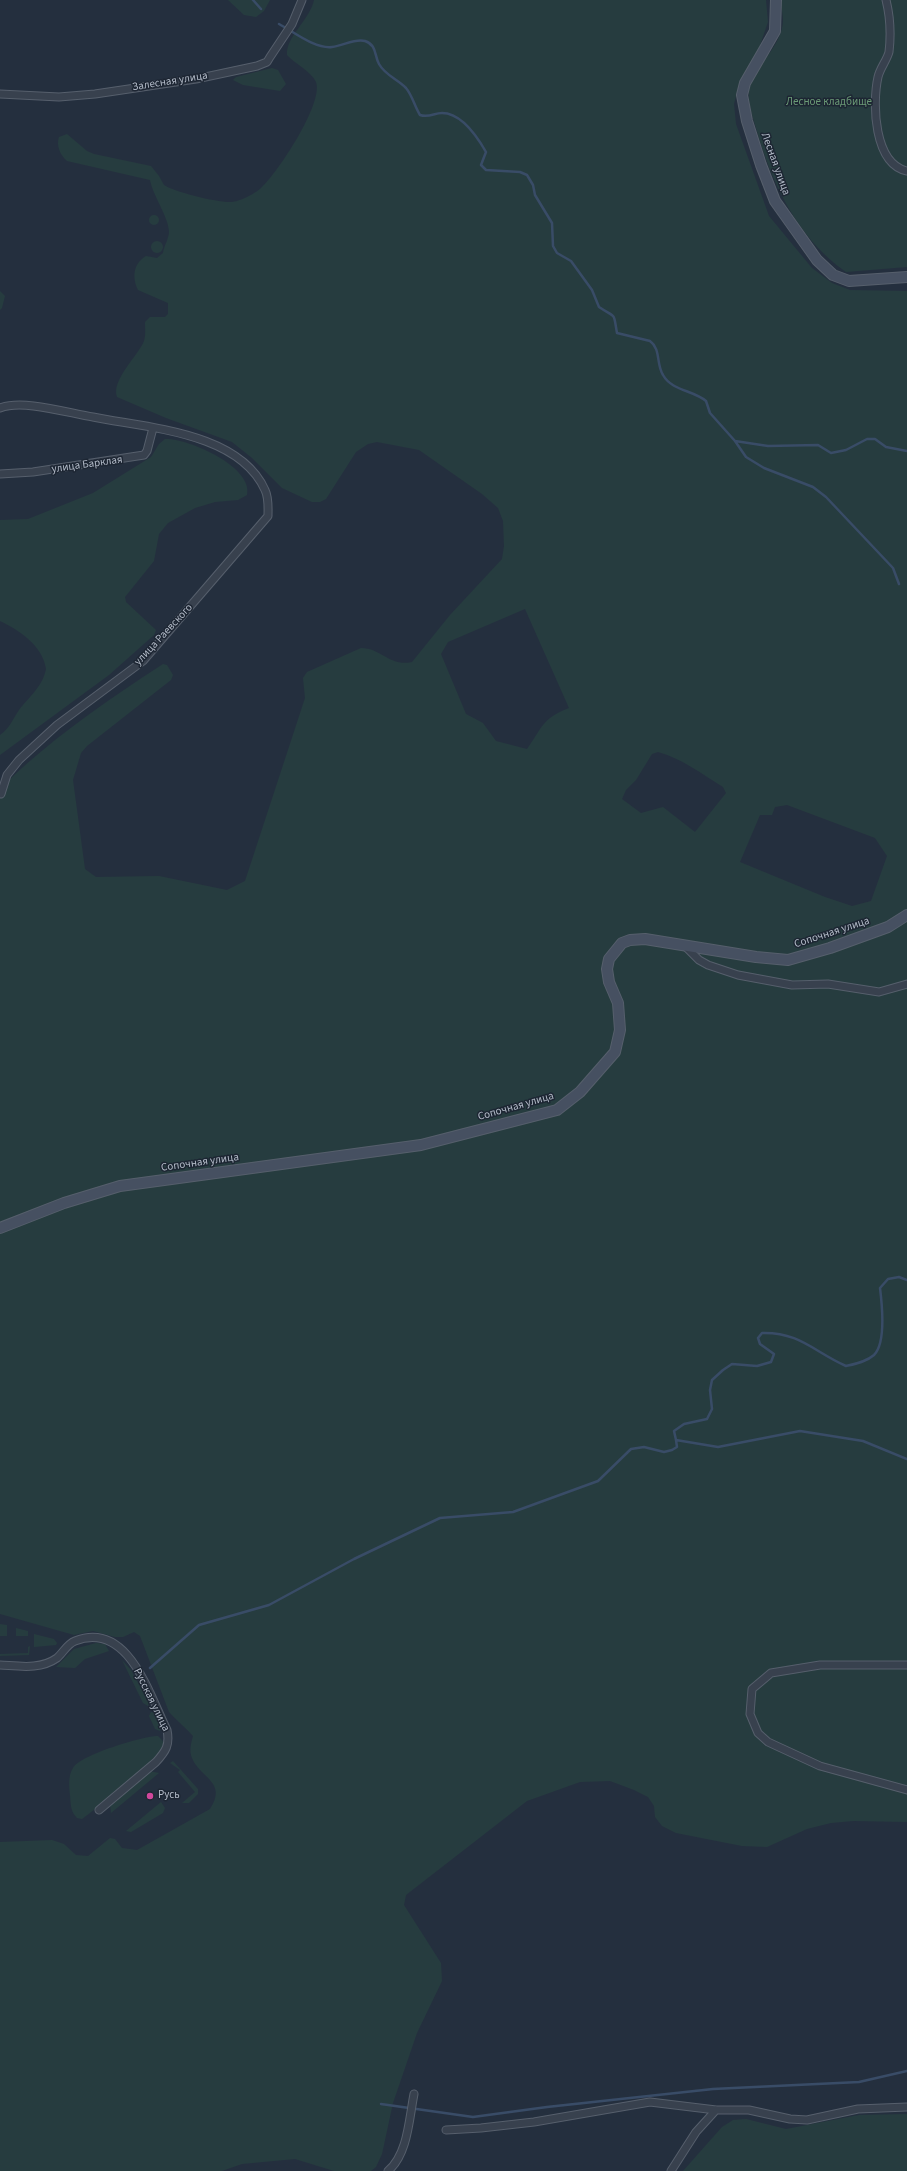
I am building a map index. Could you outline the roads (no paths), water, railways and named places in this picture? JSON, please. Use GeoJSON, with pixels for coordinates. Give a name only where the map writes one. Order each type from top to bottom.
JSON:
{"type":"FeatureCollection","features":[{"type":"Feature","properties":{"kind":"main road","name":"Лесная улица"},"geometry":{"type":"LineString","coordinates":[[776,0],[775,31],[745,83],[742,95],[747,120],[760,165],[775,201],[817,260],[833,275],[849,281],[907,277]]}},
{"type":"Feature","properties":{"kind":"main road","name":"Сопочная улица"},"geometry":{"type":"LineString","coordinates":[[0,1228],[64,1204],[120,1186],[421,1145],[557,1110],[569,1102],[595,1078],[617,1047],[620,1030],[618,1003],[607,969],[609,959],[615,950],[630,940],[645,940],[686,947],[788,960],[830,948],[888,927],[907,915]]}},
{"type":"Feature","properties":{"kind":"street","name":"Залесная улица"},"geometry":{"type":"LineString","coordinates":[[0,94],[73,96],[196,79],[262,64],[267,62],[286,34],[302,0]]}},
{"type":"Feature","properties":{"kind":"street"},"geometry":{"type":"LineString","coordinates":[[886,0],[890,27],[888,53],[879,76],[877,120],[880,140],[885,154],[891,163],[900,169],[907,171]]}},
{"type":"Feature","properties":{"kind":"street"},"geometry":{"type":"LineString","coordinates":[[0,408],[6,406],[25,406],[52,409],[153,428]]}},
{"type":"Feature","properties":{"kind":"street","name":"улица Барклая"},"geometry":{"type":"LineString","coordinates":[[0,474],[41,471],[144,455],[147,451],[153,428]]}},
{"type":"Feature","properties":{"kind":"street","name":"улица Раевского"},"geometry":{"type":"LineString","coordinates":[[1,794],[7,775],[19,760],[57,725],[143,660],[268,516],[266,491],[258,478],[247,465],[228,451],[198,438],[153,428]]}},
{"type":"Feature","properties":{"kind":"street"},"geometry":{"type":"LineString","coordinates":[[686,947],[699,960],[708,965],[738,975],[792,985],[828,984],[879,992],[907,984]]}},
{"type":"Feature","properties":{"kind":"street","name":"Русская улица"},"geometry":{"type":"LineString","coordinates":[[0,1665],[39,1666],[54,1659],[75,1641],[95,1636],[112,1641],[139,1672],[167,1730],[169,1741],[164,1753],[156,1762],[99,1810]]}},
{"type":"Feature","properties":{"kind":"street"},"geometry":{"type":"LineString","coordinates":[[907,1666],[820,1665],[771,1673],[752,1689],[750,1714],[758,1733],[768,1742],[820,1766],[907,1790]]}},
{"type":"Feature","properties":{"kind":"street"},"geometry":{"type":"LineString","coordinates":[[388,2171],[394,2166],[402,2153],[414,2094]]}},
{"type":"Feature","properties":{"kind":"street"},"geometry":{"type":"LineString","coordinates":[[446,2130],[534,2122],[650,2102],[716,2110],[749,2110],[790,2119],[808,2120],[858,2109],[907,2107]]}},
{"type":"Feature","properties":{"kind":"street"},"geometry":{"type":"LineString","coordinates":[[671,2171],[696,2132],[716,2110]]}},
{"type":"Feature","properties":{"kind":"waterway"},"geometry":{"type":"LineString","coordinates":[[253,0],[261,9]]}},
{"type":"Feature","properties":{"kind":"waterway"},"geometry":{"type":"LineString","coordinates":[[279,24],[312,43],[325,47],[332,47],[361,40],[369,43],[372,45],[377,61],[382,68],[406,88],[420,115],[426,116],[442,113],[456,117],[468,127],[479,140],[486,152],[481,165],[486,170],[520,172],[527,175],[533,185],[535,195],[552,223],[553,246],[557,253],[571,261],[592,290],[599,307],[613,316],[617,333],[650,341],[656,348],[661,371],[667,380],[677,387],[701,397],[706,401],[710,413],[735,441],[768,446],[818,445],[831,453],[846,450],[867,439],[875,439],[886,447],[907,451]]}},
{"type":"Feature","properties":{"kind":"waterway"},"geometry":{"type":"LineString","coordinates":[[735,441],[746,457],[764,468],[813,487],[826,497],[893,568],[899,584]]}},
{"type":"Feature","properties":{"kind":"waterway"},"geometry":{"type":"LineString","coordinates":[[676,1440],[674,1431],[684,1424],[707,1419],[712,1409],[710,1390],[712,1380],[723,1370],[732,1364],[757,1366],[771,1362],[774,1354],[760,1344],[758,1338],[762,1333],[787,1336],[797,1339],[846,1366],[868,1359],[874,1355],[878,1349],[882,1333],[880,1288],[888,1279],[899,1277],[907,1280]]}},
{"type":"Feature","properties":{"kind":"waterway"},"geometry":{"type":"LineString","coordinates":[[150,1668],[199,1625],[269,1605],[354,1559],[440,1518],[513,1512],[598,1481],[631,1449],[644,1447],[664,1452],[677,1447],[676,1440],[718,1447],[800,1431],[863,1441],[907,1459]]}},
{"type":"Feature","properties":{"kind":"waterway"},"geometry":{"type":"LineString","coordinates":[[381,2104],[473,2117],[547,2107],[713,2089],[859,2082],[907,2071]]}},
{"type":"Feature","properties":{"kind":"place","name":"Русь"},"geometry":{"type":"Point","coordinates":[150,1796]}},
{"type":"Feature","properties":{"kind":"park label","name":"Лесное кладбище"},"geometry":{"type":"Point","coordinates":[829,103]}}]}
